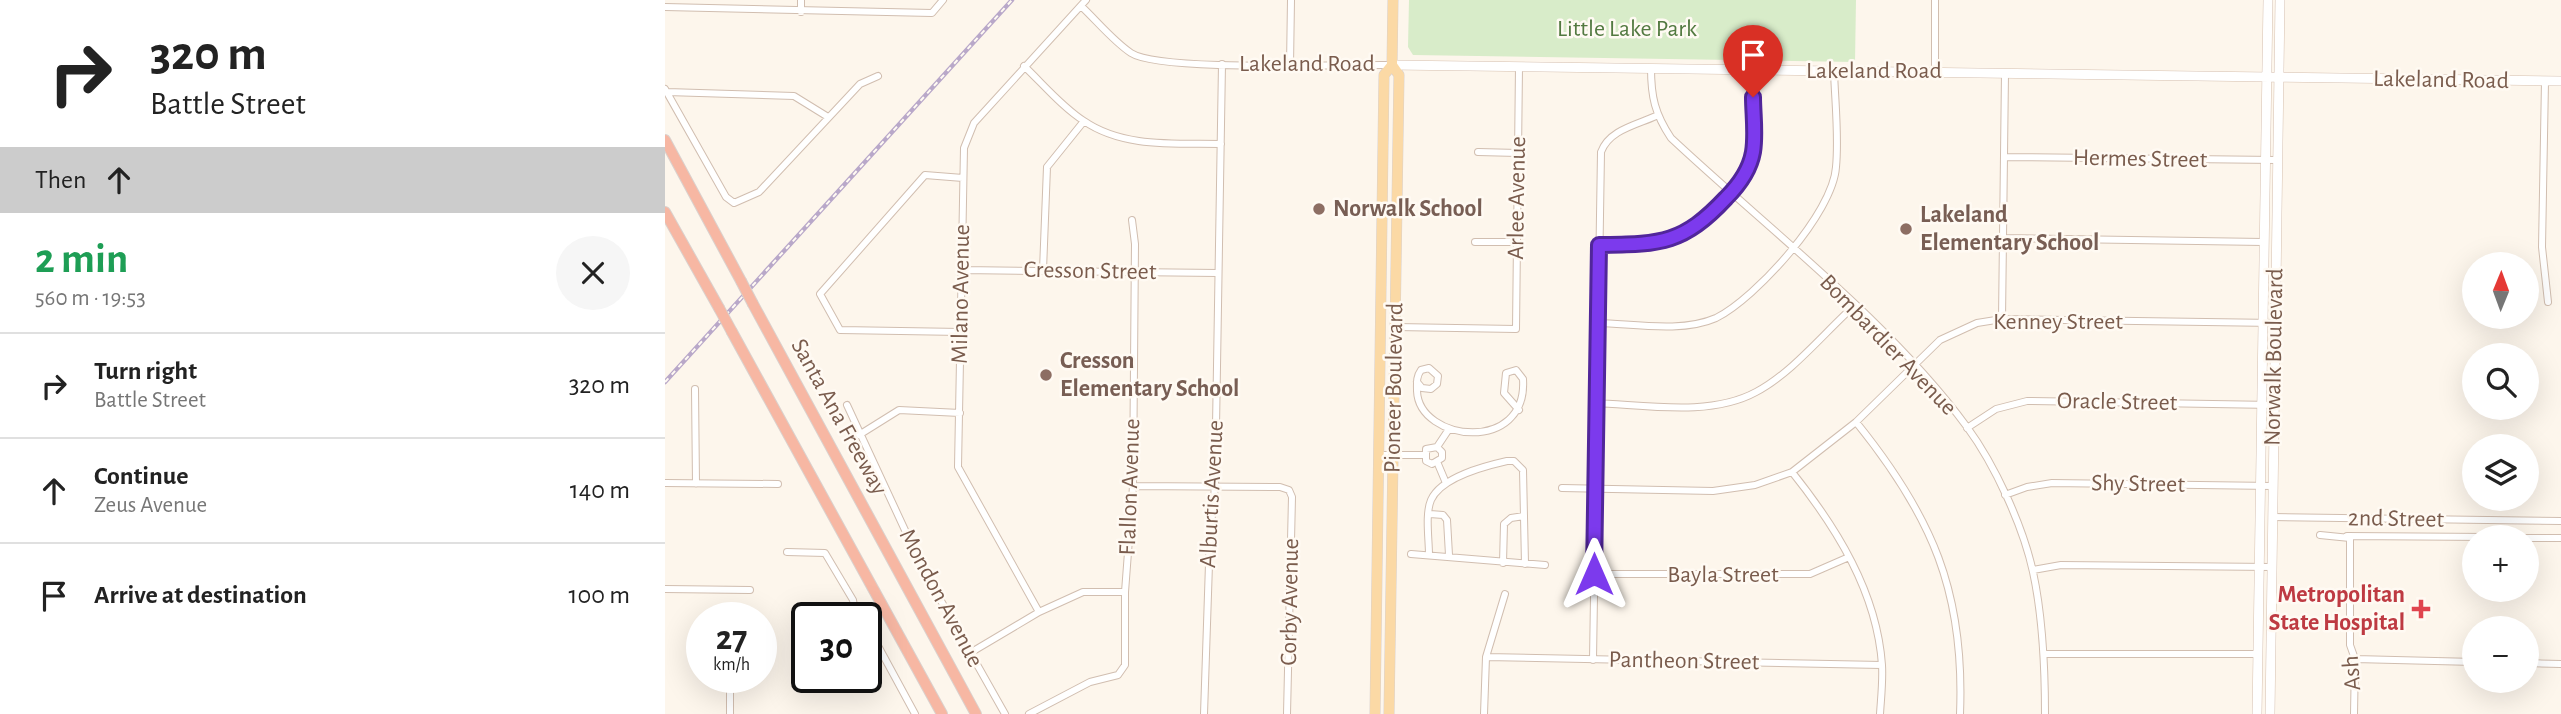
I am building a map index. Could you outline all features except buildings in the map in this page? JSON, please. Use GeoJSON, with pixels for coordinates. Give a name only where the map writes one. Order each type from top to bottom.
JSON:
{"type":"FeatureCollection","features":[{"type":"Feature","properties":{"kind":"highway","name":"Santa Ana Freeway"},"geometry":{"type":"LineString","coordinates":[[665,140],[976,714]]}},
{"type":"Feature","properties":{"kind":"highway"},"geometry":{"type":"LineString","coordinates":[[665,212],[942,714]]}},
{"type":"Feature","properties":{"kind":"main road","name":"Pioneer Boulevard"},"geometry":{"type":"LineString","coordinates":[[1389,714],[1399,75],[1392,65],[1393,0]]}},
{"type":"Feature","properties":{"kind":"main road","name":"Norwalk Boulevard"},"geometry":{"type":"LineString","coordinates":[[2257,714],[2267,0]]}},
{"type":"Feature","properties":{"kind":"main road","name":"Norwalk Boulevard"},"geometry":{"type":"LineString","coordinates":[[2270,714],[2280,0]]}},
{"type":"Feature","properties":{"kind":"main road","name":"Pioneer Boulevard"},"geometry":{"type":"LineString","coordinates":[[1375,714],[1384,75],[1392,65]]}},
{"type":"Feature","properties":{"kind":"main road","name":"Lakeland Road"},"geometry":{"type":"LineString","coordinates":[[1392,65],[2561,81]]}},
{"type":"Feature","properties":{"kind":"street"},"geometry":{"type":"LineString","coordinates":[[714,9],[715,0]]}},
{"type":"Feature","properties":{"kind":"street"},"geometry":{"type":"LineString","coordinates":[[801,0],[801,12]]}},
{"type":"Feature","properties":{"kind":"street"},"geometry":{"type":"LineString","coordinates":[[665,8],[932,13],[943,0]]}},
{"type":"Feature","properties":{"kind":"street"},"geometry":{"type":"LineString","coordinates":[[1290,65],[1291,0]]}},
{"type":"Feature","properties":{"kind":"street"},"geometry":{"type":"LineString","coordinates":[[1935,0],[1935,71]]}},
{"type":"Feature","properties":{"kind":"street","name":"Lakeland Road"},"geometry":{"type":"LineString","coordinates":[[1083,3],[1131,53],[1145,59],[1222,64],[1392,65]]}},
{"type":"Feature","properties":{"kind":"street","name":"Milano Avenue"},"geometry":{"type":"LineString","coordinates":[[1038,612],[958,467],[964,148],[974,123],[1083,3]]}},
{"type":"Feature","properties":{"kind":"street","name":"Alburtis Avenue"},"geometry":{"type":"LineString","coordinates":[[1204,714],[1210,534],[1215,487],[1222,64]]}},
{"type":"Feature","properties":{"kind":"street"},"geometry":{"type":"LineString","coordinates":[[1024,66],[1084,121],[1126,139],[1153,143],[1221,144]]}},
{"type":"Feature","properties":{"kind":"street","name":"Arlee Avenue"},"geometry":{"type":"LineString","coordinates":[[1396,327],[1516,329],[1519,67]]}},
{"type":"Feature","properties":{"kind":"street","name":"Bombardier Avenue"},"geometry":{"type":"LineString","coordinates":[[1651,68],[1651,98],[1656,116],[1671,138],[1854,306],[1913,364],[1968,428],[2005,495],[2033,570],[2045,654],[2045,714]]}},
{"type":"Feature","properties":{"kind":"street"},"geometry":{"type":"LineString","coordinates":[[1599,245],[1648,245],[1674,238],[1702,224],[1730,194],[1745,173],[1753,152],[1753,69]]}},
{"type":"Feature","properties":{"kind":"street"},"geometry":{"type":"LineString","coordinates":[[1599,323],[1681,326],[1715,318],[1745,298],[1792,248],[1818,219],[1833,181],[1836,168],[1834,71]]}},
{"type":"Feature","properties":{"kind":"street"},"geometry":{"type":"LineString","coordinates":[[2002,319],[2005,73]]}},
{"type":"Feature","properties":{"kind":"street"},"geometry":{"type":"LineString","coordinates":[[666,90],[726,197],[734,203],[759,192],[860,84],[879,76]]}},
{"type":"Feature","properties":{"kind":"street"},"geometry":{"type":"LineString","coordinates":[[2545,81],[2542,247],[2548,302]]}},
{"type":"Feature","properties":{"kind":"street"},"geometry":{"type":"LineString","coordinates":[[666,90],[794,96],[806,100],[828,117]]}},
{"type":"Feature","properties":{"kind":"street"},"geometry":{"type":"LineString","coordinates":[[1593,660],[1601,152],[1605,141],[1656,116]]}},
{"type":"Feature","properties":{"kind":"street"},"geometry":{"type":"LineString","coordinates":[[1043,270],[1047,167],[1084,121]]}},
{"type":"Feature","properties":{"kind":"street"},"geometry":{"type":"LineString","coordinates":[[1478,152],[1518,153]]}},
{"type":"Feature","properties":{"kind":"street","name":"Hermes Street"},"geometry":{"type":"LineString","coordinates":[[2004,157],[2276,160]]}},
{"type":"Feature","properties":{"kind":"street"},"geometry":{"type":"LineString","coordinates":[[961,332],[846,332],[836,326],[820,294],[925,175],[963,178]]}},
{"type":"Feature","properties":{"kind":"street","name":"Flallon Avenue"},"geometry":{"type":"LineString","coordinates":[[1029,714],[1090,682],[1123,671],[1125,592],[1133,486],[1132,220]]}},
{"type":"Feature","properties":{"kind":"street"},"geometry":{"type":"LineString","coordinates":[[2003,238],[2263,242]]}},
{"type":"Feature","properties":{"kind":"street"},"geometry":{"type":"LineString","coordinates":[[1475,242],[1517,242]]}},
{"type":"Feature","properties":{"kind":"street","name":"Cresson Street"},"geometry":{"type":"LineString","coordinates":[[961,270],[1218,273]]}},
{"type":"Feature","properties":{"kind":"street"},"geometry":{"type":"LineString","coordinates":[[1595,403],[1706,406],[1740,399],[1773,381],[1854,306]]}},
{"type":"Feature","properties":{"kind":"street","name":"Kenney Street"},"geometry":{"type":"LineString","coordinates":[[1562,488],[1713,491],[1755,485],[1791,472],[1856,422],[1940,340],[1956,330],[2002,319],[2275,323]]}},
{"type":"Feature","properties":{"kind":"street"},"geometry":{"type":"LineString","coordinates":[[1417,382],[1423,411],[1433,421],[1449,429],[1490,429],[1512,420],[1519,410],[1523,379],[1520,372],[1512,369],[1505,376],[1504,393],[1519,410]]}},
{"type":"Feature","properties":{"kind":"street"},"geometry":{"type":"LineString","coordinates":[[695,389],[696,484]]}},
{"type":"Feature","properties":{"kind":"street","name":"Oracle Street"},"geometry":{"type":"LineString","coordinates":[[1968,428],[1996,409],[2027,401],[2273,405]]}},
{"type":"Feature","properties":{"kind":"street","name":"Mondon Avenue"},"geometry":{"type":"LineString","coordinates":[[847,405],[923,569],[1005,714]]}},
{"type":"Feature","properties":{"kind":"street"},"geometry":{"type":"LineString","coordinates":[[859,435],[899,410],[960,413]]}},
{"type":"Feature","properties":{"kind":"street"},"geometry":{"type":"LineString","coordinates":[[1856,422],[1893,467],[1918,509],[1948,586],[1962,661],[1960,714]]}},
{"type":"Feature","properties":{"kind":"street"},"geometry":{"type":"LineString","coordinates":[[1424,455],[1426,449],[1437,447],[1449,429]]}},
{"type":"Feature","properties":{"kind":"street"},"geometry":{"type":"LineString","coordinates":[[1437,447],[1442,452],[1438,464],[1446,483]]}},
{"type":"Feature","properties":{"kind":"street"},"geometry":{"type":"LineString","coordinates":[[1380,455],[1424,455]]}},
{"type":"Feature","properties":{"kind":"street"},"geometry":{"type":"LineString","coordinates":[[1424,455],[1431,464],[1438,464]]}},
{"type":"Feature","properties":{"kind":"street"},"geometry":{"type":"LineString","coordinates":[[1429,555],[1430,502],[1446,483],[1499,463],[1514,461],[1523,470],[1525,564]]}},
{"type":"Feature","properties":{"kind":"street"},"geometry":{"type":"LineString","coordinates":[[1791,472],[1827,516],[1868,601],[1882,665],[1880,714]]}},
{"type":"Feature","properties":{"kind":"street"},"geometry":{"type":"LineString","coordinates":[[665,483],[778,484]]}},
{"type":"Feature","properties":{"kind":"street","name":"Shy Street"},"geometry":{"type":"LineString","coordinates":[[2005,495],[2027,487],[2052,483],[2273,486]]}},
{"type":"Feature","properties":{"kind":"street"},"geometry":{"type":"LineString","coordinates":[[1133,486],[1215,487]]}},
{"type":"Feature","properties":{"kind":"street","name":"Corby Avenue"},"geometry":{"type":"LineString","coordinates":[[1215,487],[1289,490],[1292,497],[1287,714]]}},
{"type":"Feature","properties":{"kind":"street"},"geometry":{"type":"LineString","coordinates":[[1430,514],[1443,515],[1447,520],[1449,555]]}},
{"type":"Feature","properties":{"kind":"street"},"geometry":{"type":"LineString","coordinates":[[1503,563],[1504,524],[1511,518],[1524,516]]}},
{"type":"Feature","properties":{"kind":"street","name":"2nd Street"},"geometry":{"type":"LineString","coordinates":[[2272,517],[2561,521]]}},
{"type":"Feature","properties":{"kind":"street"},"geometry":{"type":"LineString","coordinates":[[2320,535],[2462,537]]}},
{"type":"Feature","properties":{"kind":"street","name":"Ash"},"geometry":{"type":"LineString","coordinates":[[2347,536],[2351,541],[2350,645],[2354,659],[2354,714]]}},
{"type":"Feature","properties":{"kind":"street"},"geometry":{"type":"LineString","coordinates":[[2539,538],[2561,538]]}},
{"type":"Feature","properties":{"kind":"street"},"geometry":{"type":"LineString","coordinates":[[787,552],[825,553],[853,602]]}},
{"type":"Feature","properties":{"kind":"street"},"geometry":{"type":"LineString","coordinates":[[1411,554],[1449,555],[1503,563],[1545,565]]}},
{"type":"Feature","properties":{"kind":"street","name":"Bayla Street"},"geometry":{"type":"LineString","coordinates":[[1594,574],[1810,574],[1849,557]]}},
{"type":"Feature","properties":{"kind":"street"},"geometry":{"type":"LineString","coordinates":[[2033,570],[2061,565],[2272,567]]}},
{"type":"Feature","properties":{"kind":"street"},"geometry":{"type":"LineString","coordinates":[[665,589],[750,590]]}},
{"type":"Feature","properties":{"kind":"street"},"geometry":{"type":"LineString","coordinates":[[970,653],[1038,612],[1083,592],[1125,592]]}},
{"type":"Feature","properties":{"kind":"street"},"geometry":{"type":"LineString","coordinates":[[1484,714],[1486,657],[1505,594]]}},
{"type":"Feature","properties":{"kind":"street"},"geometry":{"type":"LineString","coordinates":[[882,653],[915,714]]}},
{"type":"Feature","properties":{"kind":"street"},"geometry":{"type":"LineString","coordinates":[[2045,654],[2258,654]]}},
{"type":"Feature","properties":{"kind":"street","name":"Pantheon Street"},"geometry":{"type":"LineString","coordinates":[[1486,657],[1882,665]]}},
{"type":"Feature","properties":{"kind":"street"},"geometry":{"type":"LineString","coordinates":[[2354,659],[2462,662]]}},
{"type":"Feature","properties":{"kind":"street"},"geometry":{"type":"LineString","coordinates":[[2539,663],[2561,664]]}},
{"type":"Feature","properties":{"kind":"street"},"geometry":{"type":"LineString","coordinates":[[730,693],[730,714]]}},
{"type":"Feature","properties":{"kind":"green space","name":"Little Lake Park"},"geometry":{"type":"Polygon","coordinates":[[[1409,0],[1856,0],[1855,62],[1413,55],[1408,47],[1409,0]]]}},
{"type":"Feature","properties":{"kind":"railway"},"geometry":{"type":"LineString","coordinates":[[665,382],[1012,0]]}},
{"type":"Feature","properties":{"kind":"place","name":"Norwalk School"},"geometry":{"type":"Point","coordinates":[1319,209]}},
{"type":"Feature","properties":{"kind":"place","name":"Lakeland Elementary School"},"geometry":{"type":"Point","coordinates":[1906,229]}},
{"type":"Feature","properties":{"kind":"place","name":"Cresson Elementary School"},"geometry":{"type":"Point","coordinates":[1046,375]}},
{"type":"Feature","properties":{"kind":"place","name":"Metropolitan State Hospital"},"geometry":{"type":"Point","coordinates":[2421,609]}},
{"type":"Feature","properties":{"kind":"route"},"geometry":{"type":"LineString","coordinates":[[1594,574],[1599,245],[1648,245],[1674,238],[1702,224],[1745,173],[1753,152],[1753,97]]}}]}
